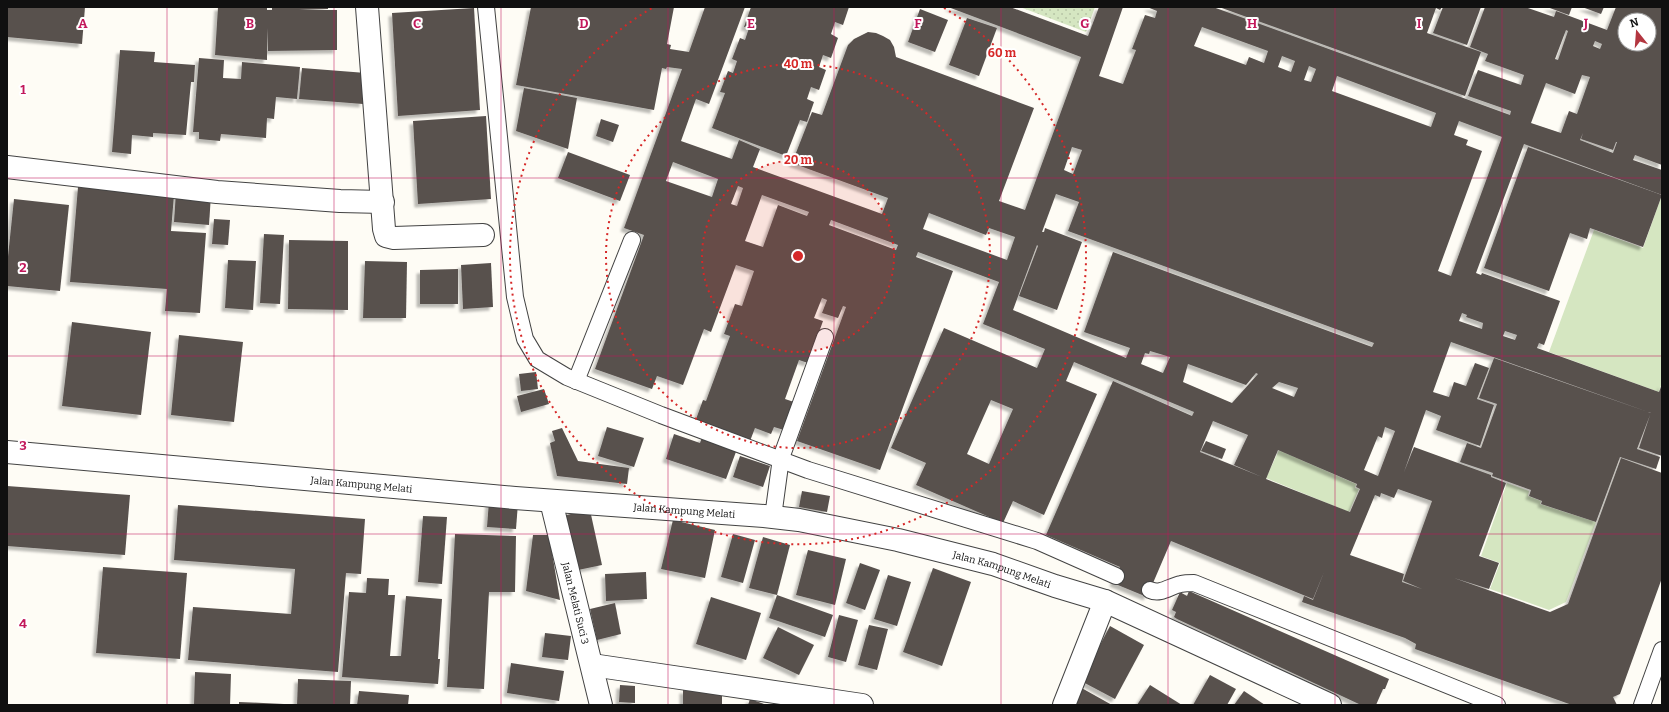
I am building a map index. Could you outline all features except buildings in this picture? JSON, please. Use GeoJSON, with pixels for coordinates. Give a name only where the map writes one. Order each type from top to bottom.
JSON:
{"type":"FeatureCollection","features":[{"type":"Feature","properties":{"kind":"street"},"geometry":{"type":"LineString","coordinates":[[367,7],[384,229],[386,236],[394,238],[483,235]]}},
{"type":"Feature","properties":{"kind":"street"},"geometry":{"type":"LineString","coordinates":[[7,167],[217,192],[324,200],[383,202]]}},
{"type":"Feature","properties":{"kind":"street","name":"Jalan Kampung Melati"},"geometry":{"type":"LineString","coordinates":[[7,452],[550,501],[799,520],[882,537],[993,564],[1055,586],[1105,601],[1330,705]]}},
{"type":"Feature","properties":{"kind":"street","name":"Jalan Melati Suci 3"},"geometry":{"type":"LineString","coordinates":[[550,501],[592,666],[600,705]]}},
{"type":"Feature","properties":{"kind":"street"},"geometry":{"type":"LineString","coordinates":[[1064,705],[1105,601]]}},
{"type":"Feature","properties":{"kind":"street"},"geometry":{"type":"LineString","coordinates":[[592,666],[862,705]]}},
{"type":"Feature","properties":{"kind":"lane"},"geometry":{"type":"LineString","coordinates":[[486,7],[515,297],[525,339],[537,360],[566,377],[661,415],[781,458],[808,470],[1037,540],[1116,576]]}},
{"type":"Feature","properties":{"kind":"lane"},"geometry":{"type":"LineString","coordinates":[[576,381],[632,240]]}},
{"type":"Feature","properties":{"kind":"lane"},"geometry":{"type":"LineString","coordinates":[[773,517],[781,458],[825,337]]}},
{"type":"Feature","properties":{"kind":"lane"},"geometry":{"type":"LineString","coordinates":[[1150,590],[1155,593],[1165,591],[1183,583],[1194,583],[1497,705]]}},
{"type":"Feature","properties":{"kind":"lane"},"geometry":{"type":"LineString","coordinates":[[1642,705],[1662,650]]}},
{"type":"Feature","properties":{"kind":"green space"},"geometry":{"type":"Polygon","coordinates":[[[1020,7],[1095,7],[1086,32],[1020,7]]]}},
{"type":"Feature","properties":{"kind":"green space"},"geometry":{"type":"Polygon","coordinates":[[[1662,195],[1662,382],[1659,392],[1549,352],[1594,230],[1643,248],[1662,195]]]}},
{"type":"Feature","properties":{"kind":"green space"},"geometry":{"type":"Polygon","coordinates":[[[1279,450],[1356,484],[1355,488],[1359,489],[1349,512],[1266,478],[1279,450]]]}},
{"type":"Feature","properties":{"kind":"green space"},"geometry":{"type":"Polygon","coordinates":[[[1507,483],[1529,491],[1528,496],[1541,501],[1540,504],[1596,522],[1566,602],[1549,610],[1490,589],[1500,563],[1481,556],[1507,483]]]}}]}
